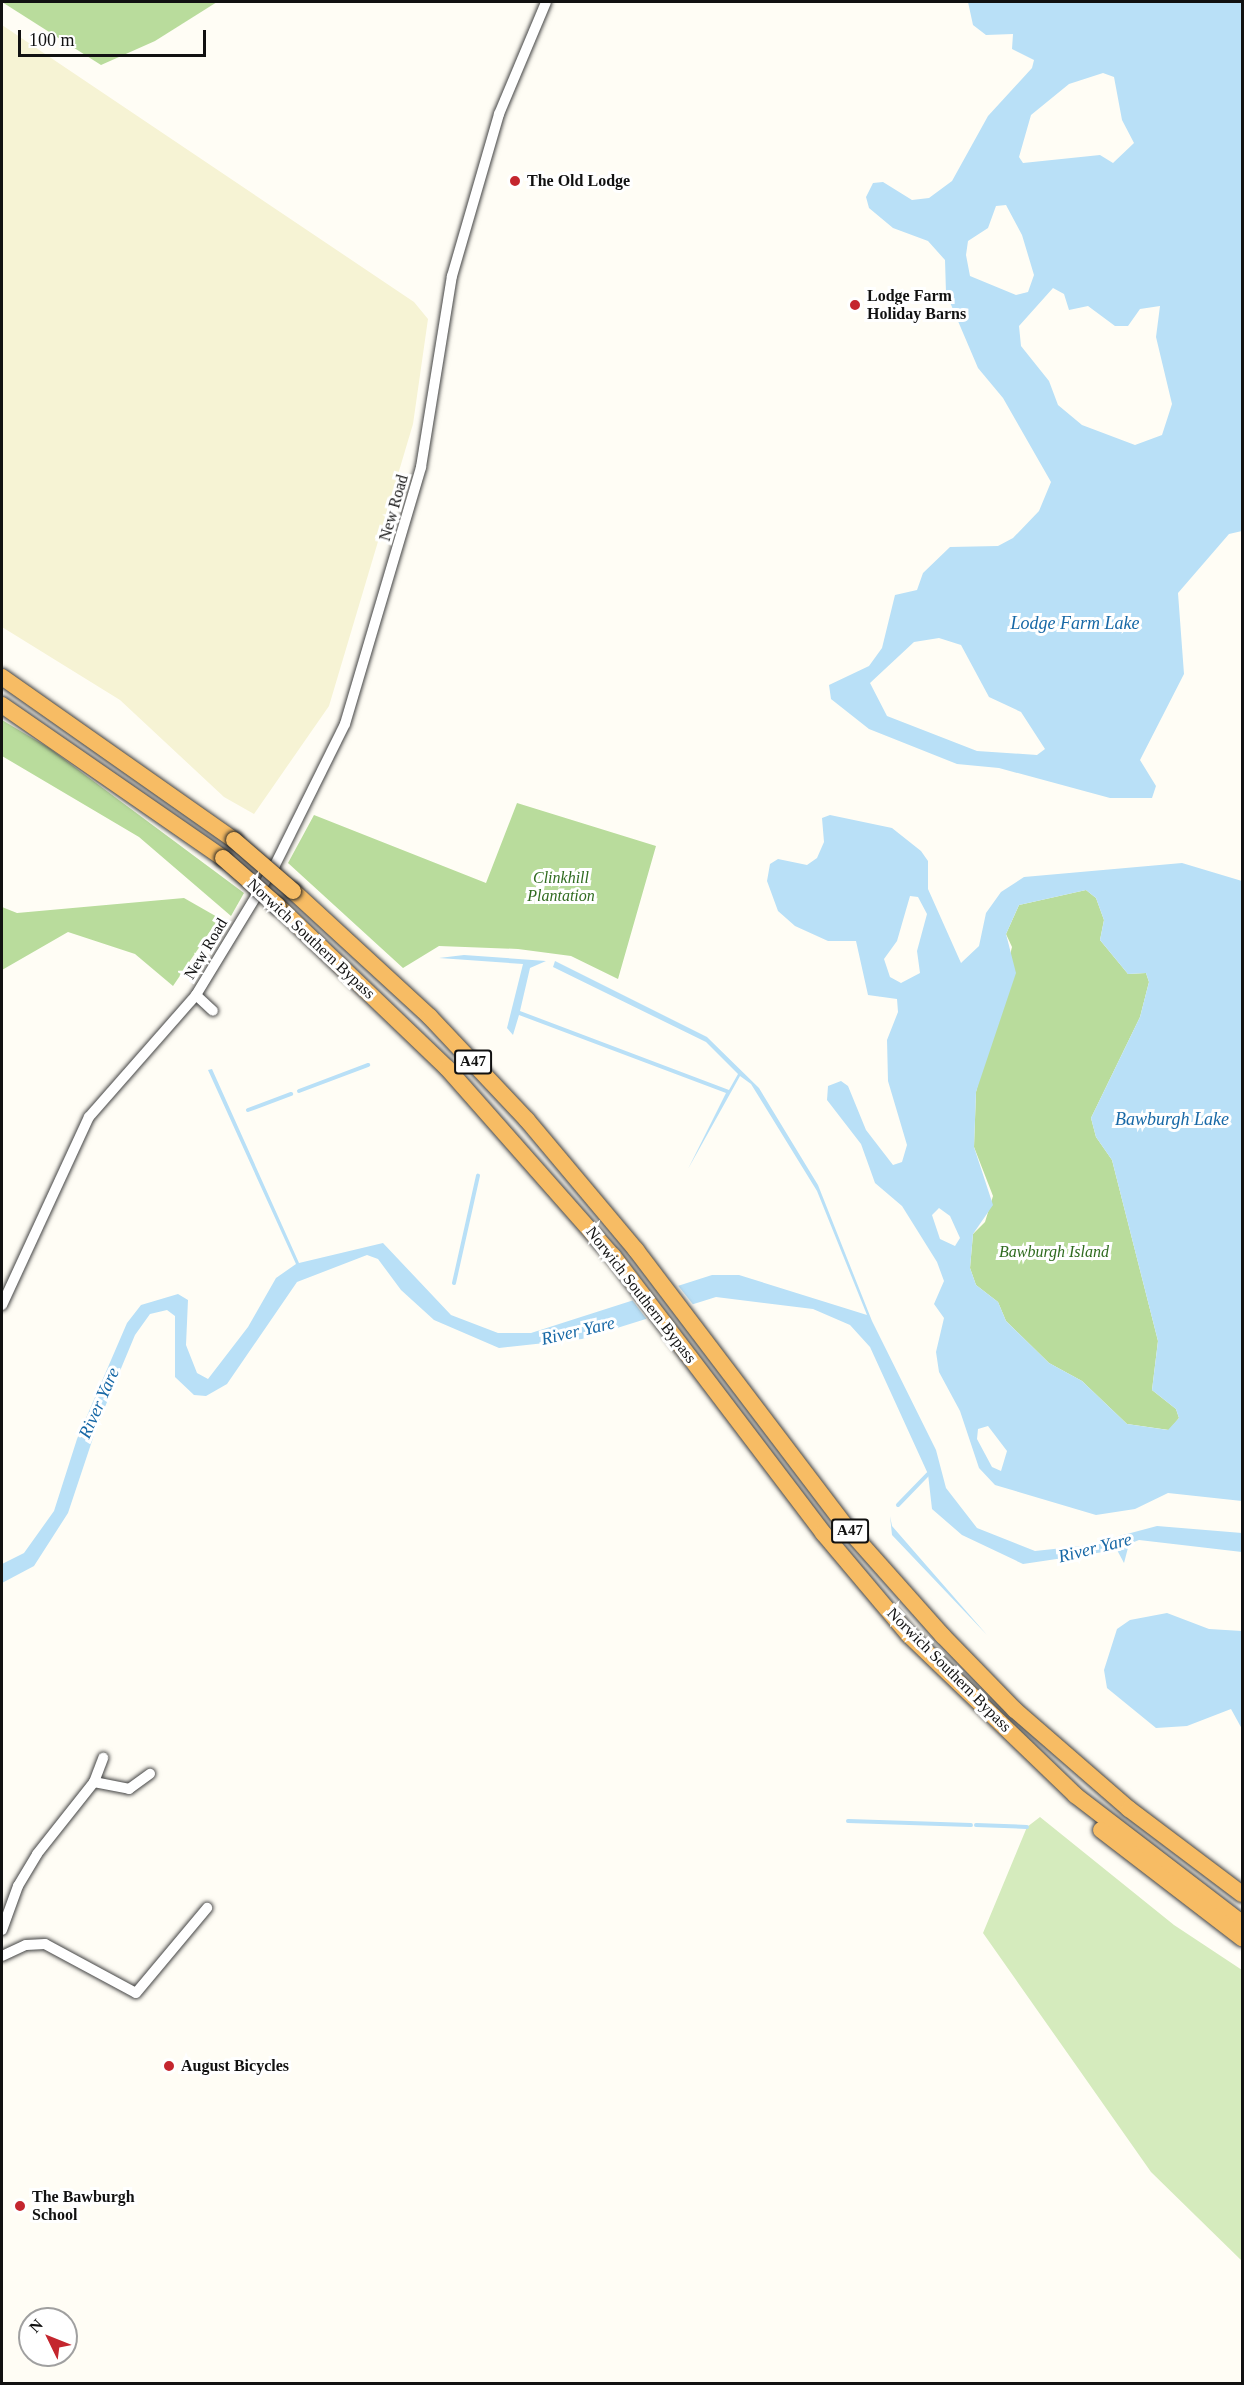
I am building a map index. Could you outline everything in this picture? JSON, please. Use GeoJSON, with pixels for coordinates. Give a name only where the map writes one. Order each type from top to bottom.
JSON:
{"type":"FeatureCollection","features":[{"type":"Feature","properties":{"kind":"highway","name":"Norwich Southern Bypass"},"geometry":{"type":"LineString","coordinates":[[2,677],[234,840],[292,891],[483,1072],[636,1250],[847,1528],[1015,1710],[1128,1809],[1242,1894]]}},
{"type":"Feature","properties":{"kind":"highway","name":"Norwich Southern Bypass"},"geometry":{"type":"LineString","coordinates":[[2,705],[223,858],[278,906],[447,1068],[613,1256],[823,1533],[909,1635],[1075,1795],[1242,1923]]}},
{"type":"Feature","properties":{"kind":"highway","name":"A47"},"geometry":{"type":"LineString","coordinates":[[909,1635],[1047,1781],[1118,1845],[1242,1938]]}},
{"type":"Feature","properties":{"kind":"highway","name":"A47"},"geometry":{"type":"LineString","coordinates":[[1015,1710],[1242,1880]]}},
{"type":"Feature","properties":{"kind":"street","name":"New Road"},"geometry":{"type":"LineString","coordinates":[[2,1305],[89,1117],[196,995],[275,865],[345,724],[421,467],[452,276],[499,114],[546,2]]}},
{"type":"Feature","properties":{"kind":"street","name":"New Road"},"geometry":{"type":"LineString","coordinates":[[196,995],[213,1011]]}},
{"type":"Feature","properties":{"kind":"street"},"geometry":{"type":"LineString","coordinates":[[2,1930],[27,1870],[94,1782],[103,1758]]}},
{"type":"Feature","properties":{"kind":"street"},"geometry":{"type":"LineString","coordinates":[[94,1782],[129,1789],[150,1774]]}},
{"type":"Feature","properties":{"kind":"street"},"geometry":{"type":"LineString","coordinates":[[2,1956],[26,1944],[45,1944],[136,1993],[207,1908]]}},
{"type":"Feature","properties":{"kind":"shaded area"},"geometry":{"type":"Polygon","coordinates":[[[2,25],[414,302],[428,319],[413,424],[329,706],[254,814],[224,797],[120,700],[2,627],[2,25]]]}},
{"type":"Feature","properties":{"kind":"green space"},"geometry":{"type":"Polygon","coordinates":[[[2,2],[217,2],[155,41],[101,65],[2,2]]]}},
{"type":"Feature","properties":{"kind":"green space"},"geometry":{"type":"Polygon","coordinates":[[[2,720],[49,748],[244,893],[231,916],[139,837],[2,756],[2,720]]]}},
{"type":"Feature","properties":{"kind":"green space","name":"Clinkhill Plantation"},"geometry":{"type":"Polygon","coordinates":[[[517,803],[656,846],[618,979],[571,956],[518,949],[439,946],[403,968],[288,863],[314,815],[486,883],[517,803]]]}},
{"type":"Feature","properties":{"kind":"green space","name":"Bawburgh Island"},"geometry":{"type":"Polygon","coordinates":[[[1086,890],[1096,898],[1104,920],[1100,940],[1128,974],[1146,973],[1149,982],[1140,1017],[1091,1118],[1096,1137],[1112,1160],[1158,1341],[1152,1390],[1176,1409],[1179,1418],[1169,1430],[1127,1424],[1082,1381],[1049,1363],[1006,1321],[998,1302],[976,1285],[970,1268],[973,1234],[985,1222],[993,1196],[974,1147],[976,1092],[1012,947],[1006,934],[1019,905],[1086,890]]]}},
{"type":"Feature","properties":{"kind":"green space"},"geometry":{"type":"Polygon","coordinates":[[[184,898],[219,918],[173,986],[135,954],[68,932],[2,970],[2,907],[17,913],[184,898]]]}},
{"type":"Feature","properties":{"kind":"green space"},"geometry":{"type":"Polygon","coordinates":[[[1040,1817],[1174,1925],[1242,1970],[1242,2261],[1151,2172],[983,1933],[1027,1827],[1040,1817]]]}},
{"type":"Feature","properties":{"kind":"water","name":"Lodge Farm Lake"},"geometry":{"type":"Polygon","coordinates":[[[968,2],[1242,2],[1242,531],[1229,534],[1178,593],[1184,674],[1140,760],[1156,786],[1152,798],[1110,798],[999,768],[957,764],[869,729],[831,699],[829,685],[869,666],[882,648],[895,595],[917,590],[923,573],[950,547],[998,546],[1013,538],[1039,511],[1051,482],[1003,398],[978,368],[946,293],[945,260],[928,241],[893,228],[869,208],[866,197],[873,183],[883,182],[912,200],[929,198],[952,181],[988,116],[1032,68],[1034,60],[1012,49],[1013,34],[986,35],[973,25],[968,2]],[[1103,73],[1069,84],[1031,115],[1019,157],[1023,163],[1100,155],[1113,163],[1134,143],[1122,120],[1114,77],[1103,73]],[[1006,205],[996,206],[988,228],[968,241],[966,255],[970,276],[1016,295],[1028,292],[1034,275],[1022,235],[1006,205]],[[1053,288],[1019,326],[1021,346],[1049,381],[1058,405],[1082,425],[1135,445],[1162,435],[1172,404],[1156,337],[1160,306],[1140,309],[1128,326],[1115,326],[1088,306],[1069,310],[1064,294],[1053,288]],[[939,638],[914,642],[870,683],[887,716],[977,751],[1037,755],[1045,749],[1021,712],[989,697],[961,645],[939,638]]]}},
{"type":"Feature","properties":{"kind":"water","name":"Bawburgh Lake"},"geometry":{"type":"Polygon","coordinates":[[[830,815],[892,828],[921,851],[928,861],[928,889],[961,963],[979,946],[986,913],[1001,892],[1024,877],[1182,863],[1242,881],[1242,1501],[1168,1493],[1135,1509],[1096,1515],[995,1485],[979,1468],[960,1411],[939,1372],[936,1352],[944,1318],[934,1304],[944,1281],[937,1262],[902,1206],[875,1183],[861,1144],[827,1100],[828,1086],[841,1081],[848,1086],[866,1130],[893,1165],[902,1162],[907,1145],[888,1081],[887,1040],[898,1012],[897,999],[868,995],[856,941],[828,941],[795,926],[778,911],[767,881],[770,864],[778,859],[807,865],[817,858],[824,842],[822,818],[830,815]],[[1086,890],[1019,905],[1006,934],[1016,973],[976,1092],[974,1147],[993,1205],[973,1234],[970,1268],[976,1285],[998,1302],[1006,1321],[1049,1363],[1082,1381],[1127,1424],[1168,1430],[1179,1418],[1176,1409],[1152,1390],[1158,1341],[1112,1160],[1096,1137],[1091,1118],[1140,1017],[1149,982],[1146,973],[1128,974],[1100,940],[1104,920],[1096,898],[1086,890]],[[910,896],[897,941],[884,959],[890,977],[901,983],[920,973],[917,951],[927,914],[918,897],[910,896]],[[939,1208],[932,1215],[940,1239],[955,1246],[960,1238],[950,1216],[939,1208]],[[988,1426],[978,1429],[977,1439],[992,1467],[1001,1471],[1007,1451],[988,1426]]]}},
{"type":"Feature","properties":{"kind":"water","name":"River Yare"},"geometry":{"type":"Polygon","coordinates":[[[464,955],[546,961],[530,968],[520,1011],[729,1090],[738,1074],[706,1042],[553,967],[555,961],[707,1037],[759,1088],[818,1185],[872,1321],[936,1450],[946,1488],[977,1528],[1035,1551],[1082,1546],[1157,1526],[1242,1533],[1242,1552],[1139,1540],[1129,1544],[1124,1563],[1117,1550],[1023,1564],[962,1535],[932,1509],[928,1474],[870,1347],[850,1325],[813,1309],[716,1297],[582,1339],[499,1348],[434,1320],[401,1290],[378,1259],[367,1255],[297,1282],[227,1384],[206,1396],[194,1395],[175,1377],[175,1316],[167,1310],[150,1314],[135,1335],[97,1426],[68,1513],[34,1566],[2,1583],[2,1564],[24,1553],[54,1511],[77,1439],[127,1323],[141,1305],[178,1294],[188,1300],[186,1345],[197,1373],[208,1379],[248,1327],[276,1278],[296,1264],[208,1070],[212,1069],[299,1263],[383,1243],[451,1315],[498,1333],[531,1333],[712,1275],[739,1275],[867,1315],[817,1191],[751,1084],[740,1076],[688,1169],[726,1093],[519,1015],[513,1035],[507,1028],[523,964],[439,958],[464,955]]]}},
{"type":"Feature","properties":{"kind":"water"},"geometry":{"type":"Polygon","coordinates":[[[890,1516],[892,1526],[987,1635],[892,1535],[890,1516]]]}},
{"type":"Feature","properties":{"kind":"water"},"geometry":{"type":"Polygon","coordinates":[[[1167,1613],[1209,1629],[1242,1631],[1242,1729],[1231,1709],[1187,1726],[1156,1728],[1107,1688],[1104,1670],[1117,1629],[1130,1620],[1167,1613]]]}},
{"type":"Feature","properties":{"kind":"pier"},"geometry":{"type":"Polygon","coordinates":[[[676,1283],[695,1307],[648,1321],[630,1297],[676,1283]]]}},
{"type":"Feature","properties":{"kind":"waterway"},"geometry":{"type":"LineString","coordinates":[[299,1091],[368,1065]]}},
{"type":"Feature","properties":{"kind":"waterway"},"geometry":{"type":"LineString","coordinates":[[248,1110],[291,1094]]}},
{"type":"Feature","properties":{"kind":"waterway"},"geometry":{"type":"LineString","coordinates":[[454,1283],[478,1176]]}},
{"type":"Feature","properties":{"kind":"waterway"},"geometry":{"type":"LineString","coordinates":[[898,1505],[928,1474]]}},
{"type":"Feature","properties":{"kind":"waterway"},"geometry":{"type":"LineString","coordinates":[[848,1821],[971,1825]]}},
{"type":"Feature","properties":{"kind":"waterway"},"geometry":{"type":"LineString","coordinates":[[976,1825],[1027,1827]]}},
{"type":"Feature","properties":{"kind":"place","name":"The Old Lodge"},"geometry":{"type":"Point","coordinates":[515,181]}},
{"type":"Feature","properties":{"kind":"place","name":"Lodge Farm Holiday Barns"},"geometry":{"type":"Point","coordinates":[855,305]}},
{"type":"Feature","properties":{"kind":"place","name":"August Bicycles"},"geometry":{"type":"Point","coordinates":[169,2066]}},
{"type":"Feature","properties":{"kind":"place","name":"The Bawburgh School"},"geometry":{"type":"Point","coordinates":[20,2206]}}]}
